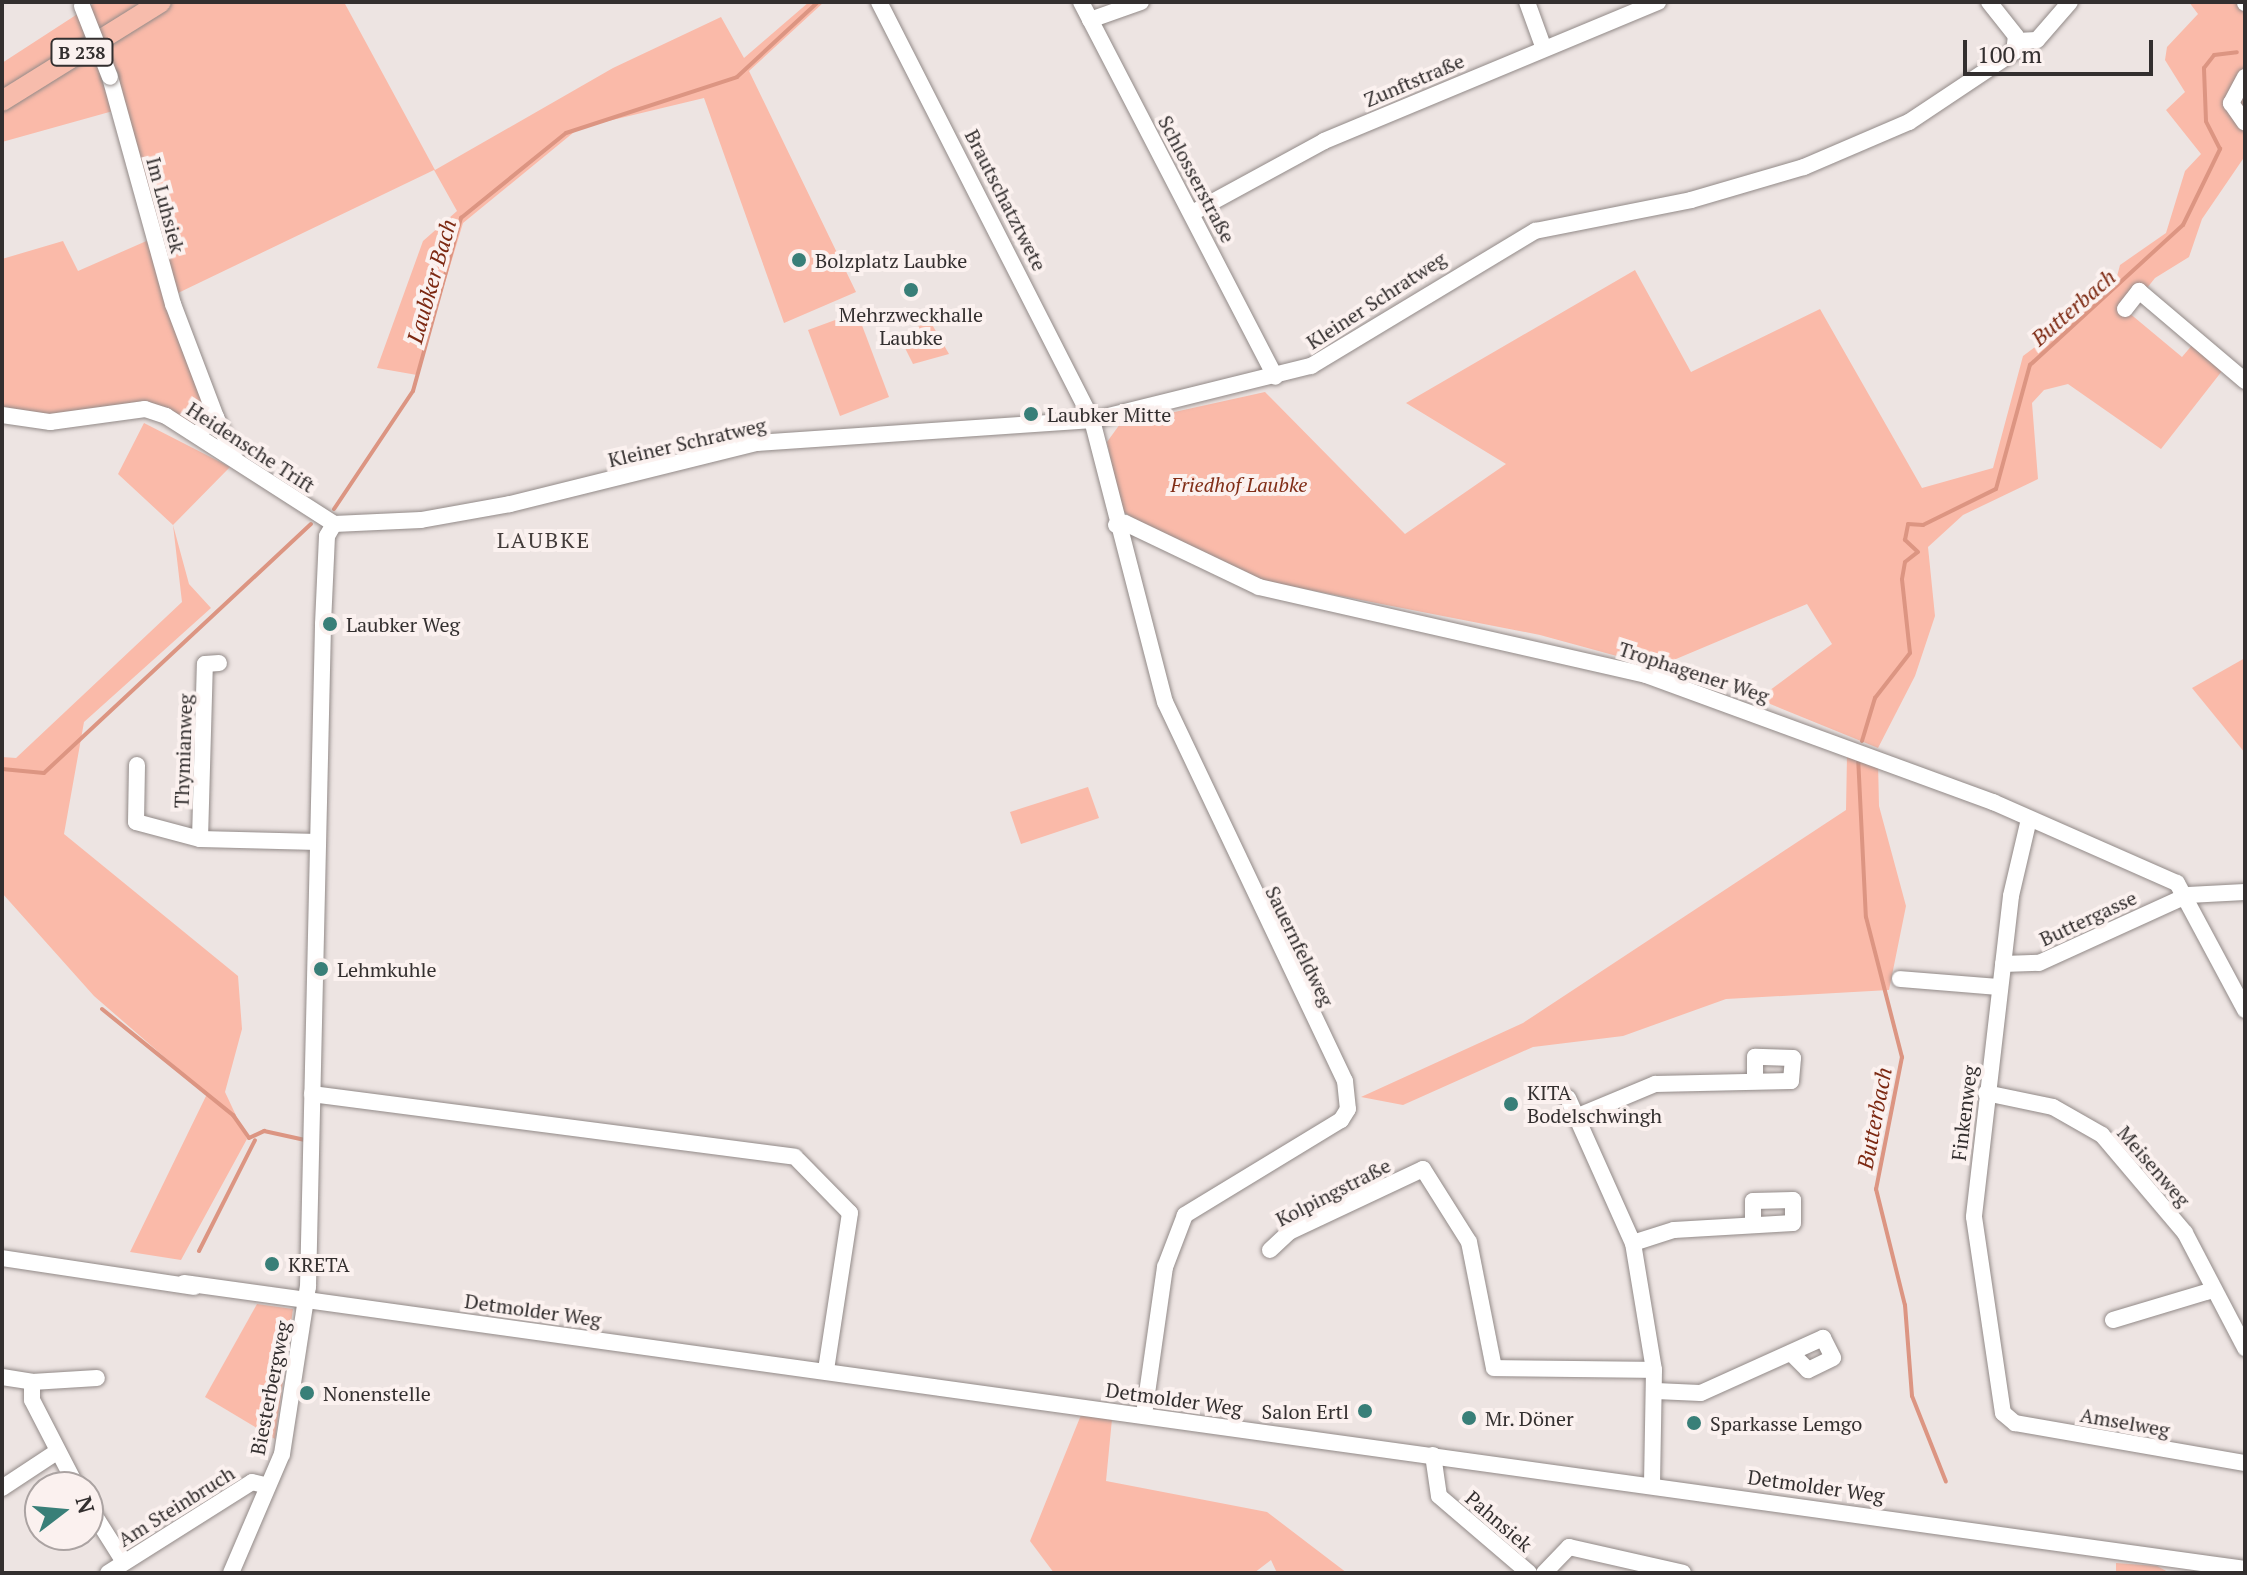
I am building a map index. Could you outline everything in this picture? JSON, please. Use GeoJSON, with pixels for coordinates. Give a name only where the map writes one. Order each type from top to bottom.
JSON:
{"type":"FeatureCollection","features":[{"type":"Feature","properties":{"kind":"main road","name":"B 238"},"geometry":{"type":"LineString","coordinates":[[2,101],[161,2]]}},
{"type":"Feature","properties":{"kind":"street","name":"Brautschatztwete"},"geometry":{"type":"LineString","coordinates":[[879,2],[1092,420]]}},
{"type":"Feature","properties":{"kind":"street","name":"Schlosserstraße"},"geometry":{"type":"LineString","coordinates":[[1081,2],[1194,212],[1275,377]]}},
{"type":"Feature","properties":{"kind":"street"},"geometry":{"type":"LineString","coordinates":[[1090,20],[1141,2]]}},
{"type":"Feature","properties":{"kind":"street"},"geometry":{"type":"LineString","coordinates":[[1527,2],[1543,46]]}},
{"type":"Feature","properties":{"kind":"street","name":"Zunftstraße"},"geometry":{"type":"LineString","coordinates":[[1194,212],[1324,141],[1543,46],[1658,2]]}},
{"type":"Feature","properties":{"kind":"street"},"geometry":{"type":"LineString","coordinates":[[1989,2],[2017,41]]}},
{"type":"Feature","properties":{"kind":"street","name":"Kleiner Schratweg"},"geometry":{"type":"LineString","coordinates":[[334,524],[421,520],[510,504],[757,443],[1092,420],[1275,377],[1334,355],[1469,265],[1535,231],[1691,200],[1804,167],[1909,122],[1966,89],[2017,41],[2037,40],[2070,2]]}},
{"type":"Feature","properties":{"kind":"street","name":"Im Luhsiek"},"geometry":{"type":"LineString","coordinates":[[82,4],[110,77],[169,290],[216,417],[236,461]]}},
{"type":"Feature","properties":{"kind":"street"},"geometry":{"type":"LineString","coordinates":[[2245,68],[2245,77],[2231,103],[2245,123]]}},
{"type":"Feature","properties":{"kind":"street"},"geometry":{"type":"LineString","coordinates":[[2125,309],[2139,291],[2245,381]]}},
{"type":"Feature","properties":{"kind":"street","name":"Heidensche Trift"},"geometry":{"type":"LineString","coordinates":[[2,415],[50,422],[145,409],[197,434],[334,524]]}},
{"type":"Feature","properties":{"kind":"street"},"geometry":{"type":"LineString","coordinates":[[197,434],[216,417]]}},
{"type":"Feature","properties":{"kind":"street","name":"Sauernfeldweg"},"geometry":{"type":"LineString","coordinates":[[1092,420],[1116,525],[1165,702],[1345,1081],[1348,1109],[1185,1215],[1165,1267],[1144,1415]]}},
{"type":"Feature","properties":{"kind":"street","name":"Trophagener Weg"},"geometry":{"type":"LineString","coordinates":[[1116,525],[1125,523],[1259,587],[1646,675],[2029,819],[2177,883],[2188,895]]}},
{"type":"Feature","properties":{"kind":"street"},"geometry":{"type":"LineString","coordinates":[[307,1298],[327,536],[334,524]]}},
{"type":"Feature","properties":{"kind":"street","name":"Thymianweg"},"geometry":{"type":"LineString","coordinates":[[200,839],[206,664]]}},
{"type":"Feature","properties":{"kind":"street"},"geometry":{"type":"LineString","coordinates":[[137,765],[136,822],[200,839],[318,842]]}},
{"type":"Feature","properties":{"kind":"street","name":"Finkenweg"},"geometry":{"type":"LineString","coordinates":[[2003,1413],[1974,1217],[2003,964],[2029,819]]}},
{"type":"Feature","properties":{"kind":"street"},"geometry":{"type":"LineString","coordinates":[[2245,892],[2188,895],[2245,1010]]}},
{"type":"Feature","properties":{"kind":"street","name":"Buttergasse"},"geometry":{"type":"LineString","coordinates":[[2003,964],[2039,963],[2188,895]]}},
{"type":"Feature","properties":{"kind":"street"},"geometry":{"type":"LineString","coordinates":[[1900,979],[2000,987]]}},
{"type":"Feature","properties":{"kind":"street"},"geometry":{"type":"LineString","coordinates":[[1576,1117],[1655,1084],[1755,1081]]}},
{"type":"Feature","properties":{"kind":"street","name":"Meisenweg"},"geometry":{"type":"LineString","coordinates":[[1986,1093],[2053,1107],[2102,1135],[2154,1189],[2245,1348]]}},
{"type":"Feature","properties":{"kind":"street"},"geometry":{"type":"LineString","coordinates":[[312,1094],[796,1158],[850,1213],[826,1370]]}},
{"type":"Feature","properties":{"kind":"street"},"geometry":{"type":"LineString","coordinates":[[1568,1098],[1633,1243],[1656,1391],[1652,1484]]}},
{"type":"Feature","properties":{"kind":"street","name":"Kolpingstraße"},"geometry":{"type":"LineString","coordinates":[[1270,1250],[1289,1232],[1423,1169],[1469,1242],[1494,1368],[1654,1370]]}},
{"type":"Feature","properties":{"kind":"street"},"geometry":{"type":"LineString","coordinates":[[1633,1243],[1674,1230],[1753,1223]]}},
{"type":"Feature","properties":{"kind":"street","name":"Detmolder Weg"},"geometry":{"type":"LineString","coordinates":[[2,1258],[184,1283],[204,1291],[241,1289],[2245,1569]]}},
{"type":"Feature","properties":{"kind":"street"},"geometry":{"type":"LineString","coordinates":[[2113,1320],[2213,1290]]}},
{"type":"Feature","properties":{"kind":"street","name":"Biesterbergweg"},"geometry":{"type":"LineString","coordinates":[[236,1570],[282,1454],[307,1298]]}},
{"type":"Feature","properties":{"kind":"street"},"geometry":{"type":"LineString","coordinates":[[1656,1391],[1701,1393],[1791,1353]]}},
{"type":"Feature","properties":{"kind":"street"},"geometry":{"type":"LineString","coordinates":[[2,1377],[32,1382],[97,1378]]}},
{"type":"Feature","properties":{"kind":"street"},"geometry":{"type":"LineString","coordinates":[[32,1382],[32,1400],[55,1453],[67,1471]]}},
{"type":"Feature","properties":{"kind":"street","name":"Amselweg"},"geometry":{"type":"LineString","coordinates":[[2003,1413],[2015,1423],[2245,1463]]}},
{"type":"Feature","properties":{"kind":"street"},"geometry":{"type":"LineString","coordinates":[[2,1488],[55,1453]]}},
{"type":"Feature","properties":{"kind":"street","name":"Pahnsiek"},"geometry":{"type":"LineString","coordinates":[[1433,1455],[1439,1496],[1529,1573]]}},
{"type":"Feature","properties":{"kind":"street","name":"Am Steinbruch"},"geometry":{"type":"LineString","coordinates":[[108,1573],[252,1482],[268,1486]]}},
{"type":"Feature","properties":{"kind":"street"},"geometry":{"type":"LineString","coordinates":[[104,1530],[124,1562]]}},
{"type":"Feature","properties":{"kind":"street"},"geometry":{"type":"LineString","coordinates":[[1544,1573],[1569,1547],[1683,1573]]}},
{"type":"Feature","properties":{"kind":"green space"},"geometry":{"type":"Polygon","coordinates":[[[96,2],[344,2],[435,170],[613,68],[721,17],[744,58],[809,2],[824,2],[749,71],[856,292],[784,323],[704,98],[579,128],[463,223],[417,375],[377,368],[423,241],[457,211],[434,170],[178,293],[113,63],[99,71],[113,111],[2,142],[2,63],[96,2]]]}},
{"type":"Feature","properties":{"kind":"green space","name":"Friedhof Laubke"},"geometry":{"type":"Polygon","coordinates":[[[2189,2],[2245,2],[2245,156],[2202,219],[2189,257],[2155,278],[2128,312],[2182,357],[2193,344],[2222,371],[2161,449],[2068,384],[2044,390],[2032,403],[2038,479],[1963,515],[1928,547],[1935,616],[1915,676],[1878,748],[1758,699],[1832,644],[1807,604],[1657,667],[1540,635],[1259,580],[1182,549],[1122,511],[1107,442],[1120,424],[1265,392],[1405,534],[1506,464],[1406,403],[1635,270],[1691,372],[1820,309],[1922,488],[1993,468],[2023,356],[2114,288],[2120,265],[2166,233],[2185,171],[2201,154],[2166,110],[2185,92],[2165,60],[2167,47],[2198,14],[2189,2]]]}},
{"type":"Feature","properties":{"kind":"green space"},"geometry":{"type":"Polygon","coordinates":[[[151,239],[208,417],[194,426],[144,402],[50,416],[2,409],[2,259],[63,241],[78,271],[151,239]]]}},
{"type":"Feature","properties":{"kind":"green space"},"geometry":{"type":"Polygon","coordinates":[[[857,312],[889,397],[840,416],[808,330],[857,312]]]}},
{"type":"Feature","properties":{"kind":"green space"},"geometry":{"type":"Polygon","coordinates":[[[930,321],[949,354],[913,364],[899,336],[930,321]]]}},
{"type":"Feature","properties":{"kind":"green space"},"geometry":{"type":"Polygon","coordinates":[[[144,423],[230,467],[173,525],[118,474],[144,423]]]}},
{"type":"Feature","properties":{"kind":"green space"},"geometry":{"type":"Polygon","coordinates":[[[173,525],[189,584],[211,608],[84,722],[64,834],[238,976],[242,1029],[225,1092],[247,1139],[181,1260],[130,1252],[207,1094],[94,996],[2,893],[2,757],[16,758],[182,602],[173,525]]]}},
{"type":"Feature","properties":{"kind":"green space"},"geometry":{"type":"Polygon","coordinates":[[[2245,658],[2245,753],[2192,688],[2245,658]]]}},
{"type":"Feature","properties":{"kind":"green space"},"geometry":{"type":"Polygon","coordinates":[[[1847,756],[1878,762],[1879,806],[1906,906],[1889,990],[1726,999],[1623,1036],[1533,1047],[1403,1105],[1361,1097],[1523,1023],[1846,810],[1847,756]]]}},
{"type":"Feature","properties":{"kind":"green space"},"geometry":{"type":"Polygon","coordinates":[[[1088,787],[1099,818],[1021,844],[1010,812],[1088,787]]]}},
{"type":"Feature","properties":{"kind":"green space"},"geometry":{"type":"Polygon","coordinates":[[[257,1304],[293,1309],[275,1439],[205,1397],[257,1304]]]}},
{"type":"Feature","properties":{"kind":"green space"},"geometry":{"type":"Polygon","coordinates":[[[1081,1415],[1112,1419],[1106,1481],[1267,1512],[1347,1573],[1277,1573],[1271,1560],[1254,1573],[1054,1573],[1030,1541],[1081,1415]]]}},
{"type":"Feature","properties":{"kind":"green space"},"geometry":{"type":"Polygon","coordinates":[[[2116,1563],[2157,1566],[2170,1573],[2116,1573],[2116,1563]]]}},
{"type":"Feature","properties":{"kind":"waterway","name":"Laubker Bach"},"geometry":{"type":"LineString","coordinates":[[334,509],[413,391],[461,218],[566,133],[737,77],[818,2]]}},
{"type":"Feature","properties":{"kind":"waterway","name":"Butterbach"},"geometry":{"type":"LineString","coordinates":[[1862,741],[1875,698],[1910,653],[1902,579],[1905,562],[1918,552],[1905,540],[1908,524],[1923,525],[1996,489],[2030,365],[2183,225],[2220,149],[2206,121],[2204,68],[2214,55],[2237,52]]}},
{"type":"Feature","properties":{"kind":"waterway","name":"Laubker Bach"},"geometry":{"type":"LineString","coordinates":[[2,769],[44,773],[311,524]]}},
{"type":"Feature","properties":{"kind":"waterway","name":"Butterbach"},"geometry":{"type":"LineString","coordinates":[[1858,756],[1866,917],[1902,1057],[1876,1189],[1905,1305],[1912,1396],[1946,1482]]}},
{"type":"Feature","properties":{"kind":"waterway"},"geometry":{"type":"LineString","coordinates":[[102,1009],[233,1115],[249,1138],[264,1131],[305,1140]]}},
{"type":"Feature","properties":{"kind":"waterway"},"geometry":{"type":"LineString","coordinates":[[199,1251],[255,1140]]}},
{"type":"Feature","properties":{"kind":"place","name":"Bolzplatz Laubke"},"geometry":{"type":"Point","coordinates":[799,260]}},
{"type":"Feature","properties":{"kind":"place","name":"Mehrzweckhalle Laubke"},"geometry":{"type":"Point","coordinates":[911,290]}},
{"type":"Feature","properties":{"kind":"place","name":"Laubker Mitte"},"geometry":{"type":"Point","coordinates":[1031,414]}},
{"type":"Feature","properties":{"kind":"place","name":"Laubker Weg"},"geometry":{"type":"Point","coordinates":[330,624]}},
{"type":"Feature","properties":{"kind":"place","name":"Lehmkuhle"},"geometry":{"type":"Point","coordinates":[321,969]}},
{"type":"Feature","properties":{"kind":"place","name":"KITA Bodelschwingh"},"geometry":{"type":"Point","coordinates":[1511,1104]}},
{"type":"Feature","properties":{"kind":"place","name":"KRETA"},"geometry":{"type":"Point","coordinates":[272,1264]}},
{"type":"Feature","properties":{"kind":"place","name":"Nonenstelle"},"geometry":{"type":"Point","coordinates":[307,1393]}},
{"type":"Feature","properties":{"kind":"place","name":"Salon Ertl"},"geometry":{"type":"Point","coordinates":[1365,1411]}},
{"type":"Feature","properties":{"kind":"place","name":"Mr. Döner"},"geometry":{"type":"Point","coordinates":[1469,1418]}},
{"type":"Feature","properties":{"kind":"place","name":"Sparkasse Lemgo"},"geometry":{"type":"Point","coordinates":[1694,1423]}},
{"type":"Feature","properties":{"kind":"district","name":"LAUBKE"},"geometry":{"type":"Point","coordinates":[544,540]}}]}
